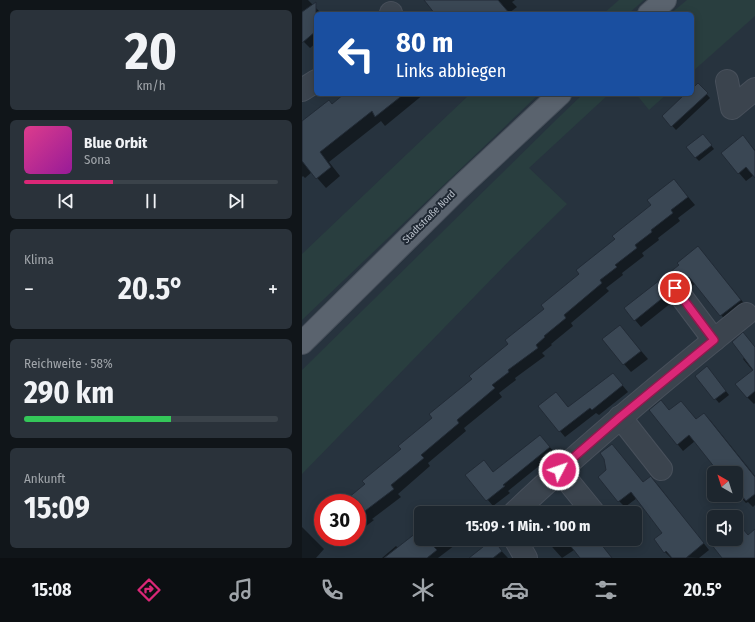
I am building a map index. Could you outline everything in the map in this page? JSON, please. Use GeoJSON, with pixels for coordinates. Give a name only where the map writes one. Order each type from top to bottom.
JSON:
{"type":"FeatureCollection","features":[{"type":"Feature","properties":{"kind":"main road"},"geometry":{"type":"LineString","coordinates":[[651,12],[665,0]]}},
{"type":"Feature","properties":{"kind":"main road","name":"Stadtstraße Nord"},"geometry":{"type":"LineString","coordinates":[[302,343],[458,190],[558,96]]}},
{"type":"Feature","properties":{"kind":"street"},"geometry":{"type":"LineString","coordinates":[[727,81],[732,108],[755,88]]}},
{"type":"Feature","properties":{"kind":"street"},"geometry":{"type":"LineString","coordinates":[[302,90],[314,82]]}},
{"type":"Feature","properties":{"kind":"street"},"geometry":{"type":"LineString","coordinates":[[675,288],[714,340]]}},
{"type":"Feature","properties":{"kind":"street"},"geometry":{"type":"LineString","coordinates":[[521,506],[559,470],[620,417],[746,314]]}},
{"type":"Feature","properties":{"kind":"street"},"geometry":{"type":"LineString","coordinates":[[620,417],[661,469]]}},
{"type":"Feature","properties":{"kind":"street"},"geometry":{"type":"LineString","coordinates":[[559,470],[588,506]]}},
{"type":"Feature","properties":{"kind":"street"},"geometry":{"type":"LineString","coordinates":[[518,546],[526,558]]}},
{"type":"Feature","properties":{"kind":"green space"},"geometry":{"type":"Polygon","coordinates":[[[619,0],[644,0],[630,12],[605,12],[619,0]]]}},
{"type":"Feature","properties":{"kind":"green space"},"geometry":{"type":"Polygon","coordinates":[[[687,0],[755,0],[755,16],[694,70],[694,12],[672,12],[687,0]]]}},
{"type":"Feature","properties":{"kind":"green space"},"geometry":{"type":"Polygon","coordinates":[[[468,96],[537,96],[302,320],[302,254],[468,96]]]}},
{"type":"Feature","properties":{"kind":"green space"},"geometry":{"type":"Polygon","coordinates":[[[581,96],[607,96],[529,168],[567,204],[511,259],[302,474],[302,370],[581,96]]]}},
{"type":"Feature","properties":{"kind":"green space"},"geometry":{"type":"Polygon","coordinates":[[[638,96],[665,96],[649,110],[638,96]]]}},
{"type":"Feature","properties":{"kind":"building"},"geometry":{"type":"Polygon","coordinates":[[[424,0],[498,0],[508,12],[433,12],[424,0]]]}},
{"type":"Feature","properties":{"kind":"building"},"geometry":{"type":"Polygon","coordinates":[[[316,2],[316,12],[314,12],[314,33],[302,43],[302,12],[316,2]]]}},
{"type":"Feature","properties":{"kind":"building"},"geometry":{"type":"Polygon","coordinates":[[[698,83],[708,93],[671,127],[662,116],[683,96],[694,96],[694,87],[698,83]]]}},
{"type":"Feature","properties":{"kind":"building"},"geometry":{"type":"Polygon","coordinates":[[[342,96],[401,96],[375,117],[372,111],[320,152],[331,167],[316,179],[302,161],[302,121],[329,100],[332,104],[342,96]]]}},
{"type":"Feature","properties":{"kind":"building"},"geometry":{"type":"Polygon","coordinates":[[[703,134],[712,145],[695,158],[686,147],[703,134]]]}},
{"type":"Feature","properties":{"kind":"building"},"geometry":{"type":"Polygon","coordinates":[[[743,135],[755,151],[755,178],[746,167],[738,174],[721,153],[743,135]]]}},
{"type":"Feature","properties":{"kind":"building"},"geometry":{"type":"Polygon","coordinates":[[[674,179],[688,197],[671,210],[673,213],[635,245],[637,248],[615,265],[617,267],[600,280],[602,283],[564,315],[566,318],[544,336],[545,337],[536,345],[538,348],[508,370],[509,372],[492,385],[495,388],[457,420],[459,423],[421,455],[424,458],[391,485],[394,489],[366,510],[366,494],[353,494],[365,484],[362,481],[401,449],[398,446],[432,418],[429,414],[472,379],[469,376],[508,344],[505,340],[544,309],[541,305],[579,274],[576,270],[615,239],[612,236],[651,205],[647,200],[674,179]]]}},
{"type":"Feature","properties":{"kind":"building"},"geometry":{"type":"Polygon","coordinates":[[[698,246],[741,300],[720,316],[689,277],[685,280],[680,276],[673,276],[667,278],[663,283],[665,296],[634,321],[624,308],[679,265],[677,263],[698,246]]]}},
{"type":"Feature","properties":{"kind":"building"},"geometry":{"type":"Polygon","coordinates":[[[620,325],[641,351],[623,365],[602,339],[620,325]]]}},
{"type":"Feature","properties":{"kind":"building"},"geometry":{"type":"Polygon","coordinates":[[[743,332],[755,347],[755,391],[747,398],[735,384],[753,370],[732,342],[743,332]]]}},
{"type":"Feature","properties":{"kind":"building"},"geometry":{"type":"Polygon","coordinates":[[[707,366],[726,391],[714,400],[695,376],[707,366]]]}},
{"type":"Feature","properties":{"kind":"building"},"geometry":{"type":"Polygon","coordinates":[[[613,373],[623,385],[592,410],[590,408],[559,432],[538,406],[556,392],[568,407],[613,373]]]}},
{"type":"Feature","properties":{"kind":"building"},"geometry":{"type":"Polygon","coordinates":[[[661,400],[669,410],[681,401],[696,419],[704,413],[755,477],[755,494],[746,501],[743,497],[743,466],[713,466],[689,435],[677,445],[649,410],[661,400]]]}},
{"type":"Feature","properties":{"kind":"building"},"geometry":{"type":"Polygon","coordinates":[[[540,435],[550,447],[503,485],[505,486],[486,501],[465,475],[484,460],[493,472],[540,435]]]}},
{"type":"Feature","properties":{"kind":"building"},"geometry":{"type":"Polygon","coordinates":[[[612,444],[643,482],[651,476],[704,543],[686,558],[672,558],[666,551],[664,553],[654,539],[662,533],[631,492],[618,502],[598,477],[606,470],[604,459],[600,453],[612,444]]]}},
{"type":"Feature","properties":{"kind":"building"},"geometry":{"type":"Polygon","coordinates":[[[743,529],[748,535],[755,529],[755,558],[722,558],[713,546],[743,546],[743,529]]]}},
{"type":"Feature","properties":{"kind":"building"},"geometry":{"type":"Polygon","coordinates":[[[414,534],[414,546],[435,546],[434,547],[437,550],[427,558],[384,558],[414,534]]]}},
{"type":"Feature","properties":{"kind":"building"},"geometry":{"type":"Polygon","coordinates":[[[484,546],[498,546],[502,551],[493,558],[469,558],[484,546]]]}},
{"type":"Feature","properties":{"kind":"building"},"geometry":{"type":"Polygon","coordinates":[[[571,546],[603,546],[612,558],[580,558],[571,546]]]}},
{"type":"Feature","properties":{"kind":"route"},"geometry":{"type":"LineString","coordinates":[[559,470],[620,417],[714,340],[675,288]]}}]}
